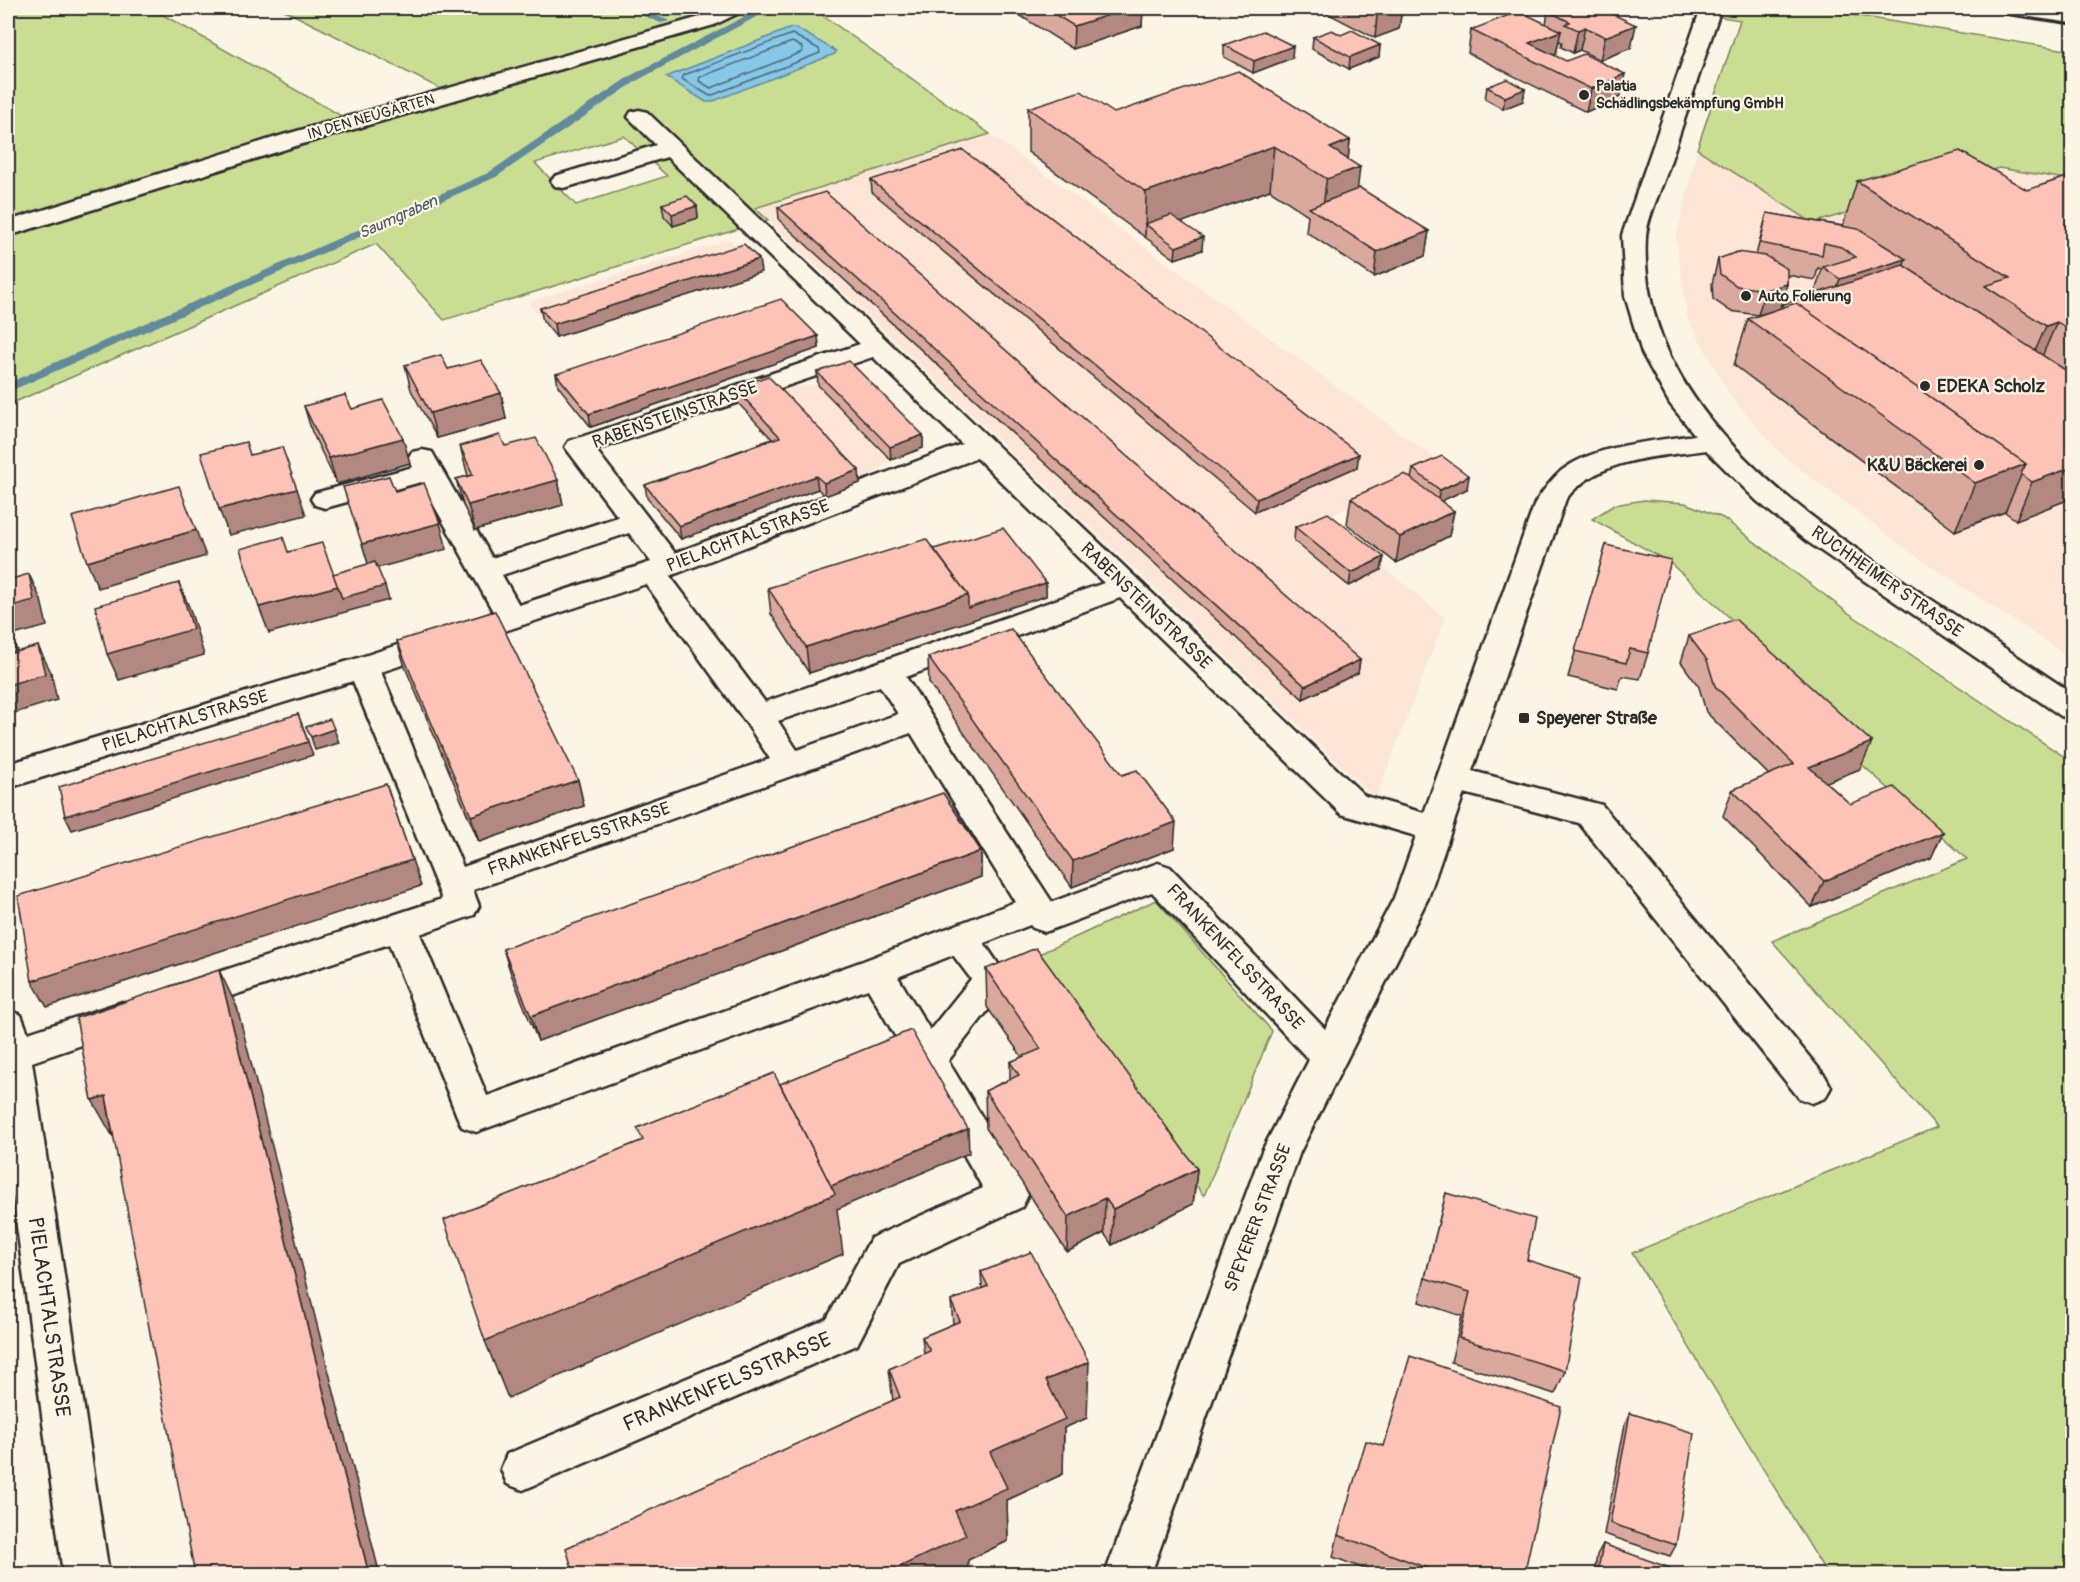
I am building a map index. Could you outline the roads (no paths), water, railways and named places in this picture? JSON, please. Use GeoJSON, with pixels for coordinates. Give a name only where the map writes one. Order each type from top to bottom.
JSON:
{"type":"FeatureCollection","features":[{"type":"Feature","properties":{"kind":"main road","name":"IN DEN NEUGÄRTEN"},"geometry":{"type":"LineString","coordinates":[[8,229],[291,140],[707,21],[734,8]]}},
{"type":"Feature","properties":{"kind":"main road"},"geometry":{"type":"LineString","coordinates":[[1711,8],[1634,235],[1633,267],[1638,303],[1647,334],[1664,372],[1682,401],[1713,441]]}},
{"type":"Feature","properties":{"kind":"main road"},"geometry":{"type":"LineString","coordinates":[[2010,8],[2073,17]]}},
{"type":"Feature","properties":{"kind":"main road","name":"RABENSTEINSTRASSE"},"geometry":{"type":"LineString","coordinates":[[639,117],[1353,805],[1435,829]]}},
{"type":"Feature","properties":{"kind":"main road"},"geometry":{"type":"LineString","coordinates":[[563,181],[671,148]]}},
{"type":"Feature","properties":{"kind":"main road","name":"RABENSTEINSTRASSE"},"geometry":{"type":"LineString","coordinates":[[661,568],[636,521],[579,447],[877,347]]}},
{"type":"Feature","properties":{"kind":"main road","name":"RUCHHEIMER STRASSE"},"geometry":{"type":"LineString","coordinates":[[1713,441],[1763,493],[1860,567],[2073,708]]}},
{"type":"Feature","properties":{"kind":"main road","name":"SPEYERER STRASSE"},"geometry":{"type":"LineString","coordinates":[[1128,1575],[1281,1151],[1411,898],[1550,503],[1562,485],[1581,470],[1607,459],[1713,441]]}},
{"type":"Feature","properties":{"kind":"main road","name":"PIELACHTALSTRASSE"},"geometry":{"type":"LineString","coordinates":[[8,776],[513,619],[661,568],[981,447]]}},
{"type":"Feature","properties":{"kind":"main road"},"geometry":{"type":"LineString","coordinates":[[325,499],[425,464],[513,619]]}},
{"type":"Feature","properties":{"kind":"main road"},"geometry":{"type":"LineString","coordinates":[[485,570],[636,521]]}},
{"type":"Feature","properties":{"kind":"main road"},"geometry":{"type":"LineString","coordinates":[[661,568],[790,765]]}},
{"type":"Feature","properties":{"kind":"main road"},"geometry":{"type":"LineString","coordinates":[[758,716],[1125,586]]}},
{"type":"Feature","properties":{"kind":"main road"},"geometry":{"type":"LineString","coordinates":[[10,1039],[400,927],[462,906],[363,667]]}},
{"type":"Feature","properties":{"kind":"main road"},"geometry":{"type":"LineString","coordinates":[[400,927],[476,1116],[876,970],[1037,908],[887,672]]}},
{"type":"Feature","properties":{"kind":"main road","name":"FRANKENFELSSTRASSE"},"geometry":{"type":"LineString","coordinates":[[453,884],[918,719]]}},
{"type":"Feature","properties":{"kind":"main road"},"geometry":{"type":"LineString","coordinates":[[1453,778],[1590,814],[1812,1088]]}},
{"type":"Feature","properties":{"kind":"main road","name":"FRANKENFELSSTRASSE"},"geometry":{"type":"LineString","coordinates":[[1037,908],[1045,919],[1158,876],[1330,1058]]}},
{"type":"Feature","properties":{"kind":"main road"},"geometry":{"type":"LineString","coordinates":[[928,1059],[991,980],[960,938]]}},
{"type":"Feature","properties":{"kind":"main road","name":"FRANKENFELSSTRASSE"},"geometry":{"type":"LineString","coordinates":[[523,1469],[842,1332],[885,1251],[1008,1195],[876,970]]}},
{"type":"Feature","properties":{"kind":"main road","name":"PIELACHTALSTRASSE"},"geometry":{"type":"LineString","coordinates":[[10,1039],[86,1575]]}},
{"type":"Feature","properties":{"kind":"water"},"geometry":{"type":"Polygon","coordinates":[[[796,28],[836,51],[835,54],[711,102],[706,102],[666,77],[796,28]]]}},
{"type":"Feature","properties":{"kind":"waterway"},"geometry":{"type":"LineString","coordinates":[[629,8],[665,21]]}},
{"type":"Feature","properties":{"kind":"waterway","name":"Saumgraben"},"geometry":{"type":"LineString","coordinates":[[8,388],[492,175],[634,78],[768,8]]}},
{"type":"Feature","properties":{"kind":"place","name":"Palatia Schädlingsbekämpfung GmbH"},"geometry":{"type":"Point","coordinates":[1584,95]}},
{"type":"Feature","properties":{"kind":"place","name":"Auto Folierung"},"geometry":{"type":"Point","coordinates":[1746,296]}},
{"type":"Feature","properties":{"kind":"place","name":"EDEKA Scholz"},"geometry":{"type":"Point","coordinates":[1925,386]}},
{"type":"Feature","properties":{"kind":"place","name":"K&U Bäckerei"},"geometry":{"type":"Point","coordinates":[1979,465]}},
{"type":"Feature","properties":{"kind":"place","name":"Speyerer Straße"},"geometry":{"type":"Point","coordinates":[1524,718]}}]}
